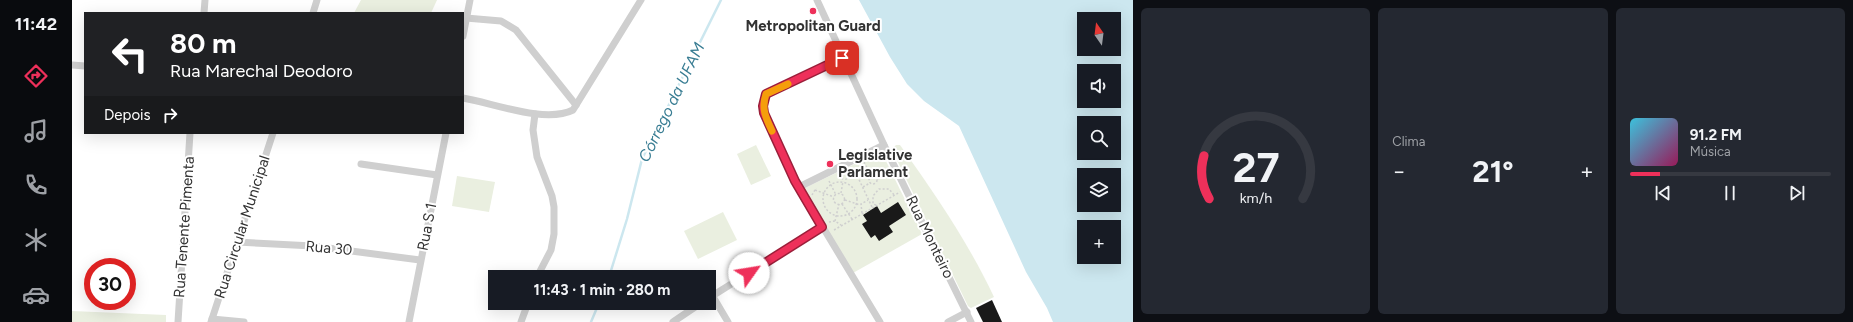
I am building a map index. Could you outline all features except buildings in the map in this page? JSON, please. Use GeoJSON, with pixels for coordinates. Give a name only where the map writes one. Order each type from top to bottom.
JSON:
{"type":"FeatureCollection","features":[{"type":"Feature","properties":{"kind":"street"},"geometry":{"type":"LineString","coordinates":[[204,12],[205,0]]}},
{"type":"Feature","properties":{"kind":"street"},"geometry":{"type":"LineString","coordinates":[[313,12],[317,0]]}},
{"type":"Feature","properties":{"kind":"street"},"geometry":{"type":"LineString","coordinates":[[464,30],[470,0]]}},
{"type":"Feature","properties":{"kind":"street"},"geometry":{"type":"LineString","coordinates":[[464,98],[535,114],[565,114],[574,108],[641,0]]}},
{"type":"Feature","properties":{"kind":"street","name":"Rua Monteiro"},"geometry":{"type":"LineString","coordinates":[[818,0],[842,58],[971,322]]}},
{"type":"Feature","properties":{"kind":"street"},"geometry":{"type":"LineString","coordinates":[[466,18],[501,21],[516,30],[574,108]]}},
{"type":"Feature","properties":{"kind":"street"},"geometry":{"type":"LineString","coordinates":[[842,58],[766,94],[763,106],[764,113],[805,198],[880,322]]}},
{"type":"Feature","properties":{"kind":"street"},"geometry":{"type":"LineString","coordinates":[[72,65],[84,66]]}},
{"type":"Feature","properties":{"kind":"street"},"geometry":{"type":"LineString","coordinates":[[535,114],[534,130],[537,157],[552,196],[554,207],[554,234],[551,250],[541,270]]}},
{"type":"Feature","properties":{"kind":"street","name":"Rua Tenente Pimenta"},"geometry":{"type":"LineString","coordinates":[[178,322],[190,134]]}},
{"type":"Feature","properties":{"kind":"street","name":"Rua Circular Municipal"},"geometry":{"type":"LineString","coordinates":[[211,320],[274,134]]}},
{"type":"Feature","properties":{"kind":"street","name":"Rua S 1"},"geometry":{"type":"LineString","coordinates":[[409,322],[446,134]]}},
{"type":"Feature","properties":{"kind":"street"},"geometry":{"type":"LineString","coordinates":[[799,187],[884,145]]}},
{"type":"Feature","properties":{"kind":"street"},"geometry":{"type":"LineString","coordinates":[[361,164],[437,175]]}},
{"type":"Feature","properties":{"kind":"street"},"geometry":{"type":"LineString","coordinates":[[716,294],[822,227]]}},
{"type":"Feature","properties":{"kind":"street","name":"Rua 30"},"geometry":{"type":"LineString","coordinates":[[237,242],[320,247],[420,260]]}},
{"type":"Feature","properties":{"kind":"street"},"geometry":{"type":"LineString","coordinates":[[716,304],[728,322]]}},
{"type":"Feature","properties":{"kind":"street"},"geometry":{"type":"LineString","coordinates":[[521,322],[525,310]]}},
{"type":"Feature","properties":{"kind":"street"},"geometry":{"type":"LineString","coordinates":[[673,322],[691,310]]}},
{"type":"Feature","properties":{"kind":"street"},"geometry":{"type":"LineString","coordinates":[[948,322],[967,312]]}},
{"type":"Feature","properties":{"kind":"street"},"geometry":{"type":"LineString","coordinates":[[211,320],[244,322]]}},
{"type":"Feature","properties":{"kind":"path"},"geometry":{"type":"LineString","coordinates":[[861,156],[871,177],[870,183]]}},
{"type":"Feature","properties":{"kind":"path"},"geometry":{"type":"LineString","coordinates":[[850,162],[872,207]]}},
{"type":"Feature","properties":{"kind":"path"},"geometry":{"type":"LineString","coordinates":[[875,184],[877,179],[896,168]]}},
{"type":"Feature","properties":{"kind":"path"},"geometry":{"type":"LineString","coordinates":[[834,169],[838,176],[844,181],[850,185],[854,191],[856,203],[848,214],[836,216],[824,206],[823,193],[830,184],[844,181],[852,176],[854,169]]}},
{"type":"Feature","properties":{"kind":"path"},"geometry":{"type":"LineString","coordinates":[[826,174],[836,194]]}},
{"type":"Feature","properties":{"kind":"path"},"geometry":{"type":"LineString","coordinates":[[871,177],[877,179]]}},
{"type":"Feature","properties":{"kind":"path"},"geometry":{"type":"LineString","coordinates":[[805,198],[814,194],[815,190],[812,180]]}},
{"type":"Feature","properties":{"kind":"path"},"geometry":{"type":"LineString","coordinates":[[844,181],[841,194],[845,200],[861,205]]}},
{"type":"Feature","properties":{"kind":"path"},"geometry":{"type":"LineString","coordinates":[[863,187],[870,183],[875,184],[878,189]]}},
{"type":"Feature","properties":{"kind":"path"},"geometry":{"type":"LineString","coordinates":[[876,205],[873,204],[872,198],[878,189],[889,189],[895,196]]}},
{"type":"Feature","properties":{"kind":"path"},"geometry":{"type":"LineString","coordinates":[[827,234],[906,189]]}},
{"type":"Feature","properties":{"kind":"path"},"geometry":{"type":"LineString","coordinates":[[815,190],[834,197],[836,202],[839,204]]}},
{"type":"Feature","properties":{"kind":"path"},"geometry":{"type":"LineString","coordinates":[[836,194],[841,194]]}},
{"type":"Feature","properties":{"kind":"path"},"geometry":{"type":"LineString","coordinates":[[839,204],[845,200]]}},
{"type":"Feature","properties":{"kind":"path"},"geometry":{"type":"LineString","coordinates":[[861,205],[863,202],[869,200]]}},
{"type":"Feature","properties":{"kind":"path"},"geometry":{"type":"LineString","coordinates":[[842,203],[852,219]]}},
{"type":"Feature","properties":{"kind":"path"},"geometry":{"type":"LineString","coordinates":[[835,221],[839,204]]}},
{"type":"Feature","properties":{"kind":"path"},"geometry":{"type":"LineString","coordinates":[[861,205],[862,213]]}},
{"type":"Feature","properties":{"kind":"path"},"geometry":{"type":"LineString","coordinates":[[822,227],[830,221],[835,221],[841,226]]}},
{"type":"Feature","properties":{"kind":"shaded area"},"geometry":{"type":"Polygon","coordinates":[[[361,0],[437,0],[431,12],[355,12],[361,0]]]}},
{"type":"Feature","properties":{"kind":"shaded area"},"geometry":{"type":"Polygon","coordinates":[[[756,145],[771,176],[751,185],[737,154],[756,145]]]}},
{"type":"Feature","properties":{"kind":"shaded area"},"geometry":{"type":"Polygon","coordinates":[[[896,145],[900,145],[950,219],[973,257],[994,297],[971,308],[968,306],[893,152],[893,148],[896,145]]]}},
{"type":"Feature","properties":{"kind":"shaded area"},"geometry":{"type":"Polygon","coordinates":[[[881,151],[922,234],[853,273],[803,189],[881,151]]]}},
{"type":"Feature","properties":{"kind":"shaded area"},"geometry":{"type":"Polygon","coordinates":[[[457,176],[495,182],[489,212],[452,206],[457,176]]]}},
{"type":"Feature","properties":{"kind":"shaded area"},"geometry":{"type":"Polygon","coordinates":[[[723,212],[737,240],[698,259],[684,231],[723,212]]]}},
{"type":"Feature","properties":{"kind":"shaded area"},"geometry":{"type":"Polygon","coordinates":[[[72,311],[166,315],[166,322],[72,322],[72,311]]]}},
{"type":"Feature","properties":{"kind":"water"},"geometry":{"type":"Polygon","coordinates":[[[859,0],[1133,0],[1133,322],[1053,322],[1047,308],[1026,272],[959,126],[924,101],[907,84],[890,57],[859,0]]]}},
{"type":"Feature","properties":{"kind":"waterway","name":"Córrego da UFAM"},"geometry":{"type":"LineString","coordinates":[[611,270],[627,219],[642,159],[721,0]]}},
{"type":"Feature","properties":{"kind":"waterway","name":"Córrego da UFAM"},"geometry":{"type":"LineString","coordinates":[[591,322],[596,310]]}},
{"type":"Feature","properties":{"kind":"slow traffic"},"geometry":{"type":"LineString","coordinates":[[772,131],[764,113],[763,106],[766,94],[788,84]]}},
{"type":"Feature","properties":{"kind":"place","name":"Metropolitan Guard"},"geometry":{"type":"Point","coordinates":[813,11]}},
{"type":"Feature","properties":{"kind":"place","name":"Legislative Parlament"},"geometry":{"type":"Point","coordinates":[830,164]}},
{"type":"Feature","properties":{"kind":"route"},"geometry":{"type":"LineString","coordinates":[[749,273],[822,227],[795,181],[764,113],[763,106],[766,94],[842,58]]}}]}
